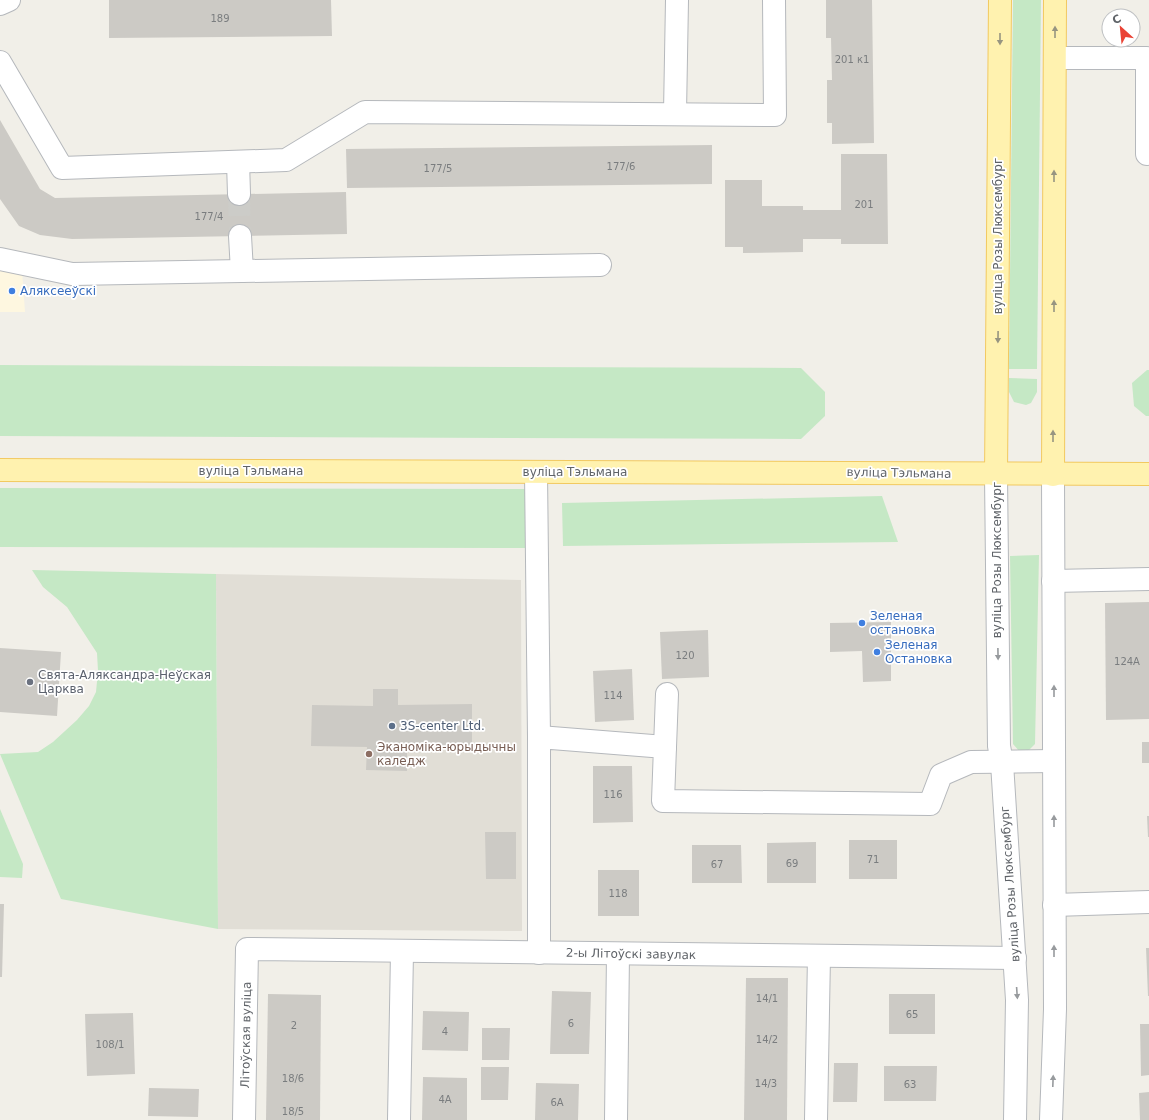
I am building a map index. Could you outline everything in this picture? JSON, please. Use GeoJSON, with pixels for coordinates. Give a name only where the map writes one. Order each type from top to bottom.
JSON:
{"type":"FeatureCollection","features":[{"type":"Feature","properties":{"kind":"main road","name":"вуліца Розы Люксембург"},"geometry":{"type":"LineString","coordinates":[[996,475],[1000,0]]}},
{"type":"Feature","properties":{"kind":"main road"},"geometry":{"type":"LineString","coordinates":[[1053,475],[1055,0]]}},
{"type":"Feature","properties":{"kind":"main road","name":"вуліца Тэльмана"},"geometry":{"type":"LineString","coordinates":[[0,470],[996,475],[1149,474]]}},
{"type":"Feature","properties":{"kind":"street"},"geometry":{"type":"LineString","coordinates":[[0,4],[9,0]]}},
{"type":"Feature","properties":{"kind":"street"},"geometry":{"type":"LineString","coordinates":[[675,113],[677,0]]}},
{"type":"Feature","properties":{"kind":"street"},"geometry":{"type":"LineString","coordinates":[[1,66],[62,168],[286,160],[365,112],[675,113],[775,115],[774,0]]}},
{"type":"Feature","properties":{"kind":"street"},"geometry":{"type":"LineString","coordinates":[[1055,58],[1147,58],[1147,154]]}},
{"type":"Feature","properties":{"kind":"street"},"geometry":{"type":"LineString","coordinates":[[238,162],[239,194]]}},
{"type":"Feature","properties":{"kind":"street"},"geometry":{"type":"LineString","coordinates":[[240,236],[242,271]]}},
{"type":"Feature","properties":{"kind":"street"},"geometry":{"type":"LineString","coordinates":[[0,260],[72,274],[600,265]]}},
{"type":"Feature","properties":{"kind":"street"},"geometry":{"type":"LineString","coordinates":[[536,472],[539,737],[539,953]]}},
{"type":"Feature","properties":{"kind":"street","name":"вуліца Розы Люксембург"},"geometry":{"type":"LineString","coordinates":[[996,475],[999,738],[1002,763],[1017,1000],[1015,1120]]}},
{"type":"Feature","properties":{"kind":"street"},"geometry":{"type":"LineString","coordinates":[[1051,1120],[1055,1009],[1053,475]]}},
{"type":"Feature","properties":{"kind":"street"},"geometry":{"type":"LineString","coordinates":[[1054,581],[1149,579]]}},
{"type":"Feature","properties":{"kind":"street"},"geometry":{"type":"LineString","coordinates":[[667,694],[663,802],[930,804],[941,775],[971,762],[1002,763],[1054,761]]}},
{"type":"Feature","properties":{"kind":"street"},"geometry":{"type":"LineString","coordinates":[[539,737],[665,747]]}},
{"type":"Feature","properties":{"kind":"street"},"geometry":{"type":"LineString","coordinates":[[1054,905],[1149,902]]}},
{"type":"Feature","properties":{"kind":"street","name":"2-ы Літоўскі завулак"},"geometry":{"type":"LineString","coordinates":[[247,949],[1014,958]]}},
{"type":"Feature","properties":{"kind":"street","name":"Літоўская вуліца"},"geometry":{"type":"LineString","coordinates":[[244,1120],[247,949]]}},
{"type":"Feature","properties":{"kind":"street"},"geometry":{"type":"LineString","coordinates":[[399,1120],[402,952]]}},
{"type":"Feature","properties":{"kind":"street"},"geometry":{"type":"LineString","coordinates":[[616,1120],[618,954]]}},
{"type":"Feature","properties":{"kind":"street"},"geometry":{"type":"LineString","coordinates":[[816,1120],[819,956]]}},
{"type":"Feature","properties":{"kind":"shaded area","name":"Аляксееўскі"},"geometry":{"type":"Polygon","coordinates":[[[0,270],[22,270],[25,312],[0,312],[0,270]]]}},
{"type":"Feature","properties":{"kind":"shaded area","name":"Эканоміка-юрыдычны каледж"},"geometry":{"type":"Polygon","coordinates":[[[216,574],[521,580],[522,931],[218,929],[216,574]]]}},
{"type":"Feature","properties":{"kind":"green space"},"geometry":{"type":"Polygon","coordinates":[[[1013,0],[1041,0],[1037,369],[1009,369],[1013,0]]]}},
{"type":"Feature","properties":{"kind":"green space"},"geometry":{"type":"Polygon","coordinates":[[[0,365],[801,368],[825,392],[825,416],[801,439],[0,436],[0,365]]]}},
{"type":"Feature","properties":{"kind":"green space"},"geometry":{"type":"Polygon","coordinates":[[[1147,370],[1149,370],[1149,416],[1146,416],[1134,406],[1132,383],[1147,370]]]}},
{"type":"Feature","properties":{"kind":"green space"},"geometry":{"type":"Polygon","coordinates":[[[1009,378],[1037,379],[1037,392],[1031,403],[1026,405],[1014,402],[1009,392],[1009,378]]]}},
{"type":"Feature","properties":{"kind":"green space"},"geometry":{"type":"Polygon","coordinates":[[[0,488],[526,489],[526,548],[0,547],[0,488]]]}},
{"type":"Feature","properties":{"kind":"green space"},"geometry":{"type":"Polygon","coordinates":[[[882,496],[898,542],[563,546],[562,503],[882,496]]]}},
{"type":"Feature","properties":{"kind":"green space"},"geometry":{"type":"Polygon","coordinates":[[[1039,555],[1035,744],[1027,752],[1020,752],[1013,744],[1010,556],[1039,555]]]}},
{"type":"Feature","properties":{"kind":"green space"},"geometry":{"type":"Polygon","coordinates":[[[32,570],[216,574],[218,929],[61,899],[0,754],[38,752],[53,742],[77,720],[89,706],[96,692],[98,671],[97,653],[67,607],[43,587],[32,570]]]}},
{"type":"Feature","properties":{"kind":"green space"},"geometry":{"type":"Polygon","coordinates":[[[0,809],[23,864],[22,878],[0,877],[0,809]]]}},
{"type":"Feature","properties":{"kind":"building"},"geometry":{"type":"Polygon","coordinates":[[[109,0],[331,0],[332,36],[109,38],[109,0]]]}},
{"type":"Feature","properties":{"kind":"building"},"geometry":{"type":"Polygon","coordinates":[[[826,0],[872,0],[874,143],[832,144],[832,123],[827,123],[827,80],[832,80],[831,38],[826,38],[826,0]]]}},
{"type":"Feature","properties":{"kind":"building"},"geometry":{"type":"Polygon","coordinates":[[[0,120],[40,189],[55,198],[346,192],[347,234],[72,239],[40,235],[19,226],[0,199],[0,120]]]}},
{"type":"Feature","properties":{"kind":"building"},"geometry":{"type":"Polygon","coordinates":[[[712,145],[712,184],[347,188],[346,149],[712,145]]]}},
{"type":"Feature","properties":{"kind":"building"},"geometry":{"type":"Polygon","coordinates":[[[841,154],[887,154],[888,244],[841,244],[841,239],[803,239],[803,252],[743,253],[743,247],[725,247],[725,180],[762,180],[762,206],[803,206],[803,210],[841,210],[841,154]]]}},
{"type":"Feature","properties":{"kind":"building"},"geometry":{"type":"Polygon","coordinates":[[[1149,602],[1149,719],[1106,720],[1105,603],[1149,602]]]}},
{"type":"Feature","properties":{"kind":"building","name":"Зеленая Остановка"},"geometry":{"type":"Polygon","coordinates":[[[891,622],[891,681],[863,682],[862,651],[830,652],[830,623],[891,622]]]}},
{"type":"Feature","properties":{"kind":"building"},"geometry":{"type":"Polygon","coordinates":[[[708,630],[709,677],[662,679],[660,632],[708,630]]]}},
{"type":"Feature","properties":{"kind":"building","name":"Свята-Аляксандра-Неўская Царква"},"geometry":{"type":"Polygon","coordinates":[[[0,648],[61,652],[57,716],[0,712],[0,648]]]}},
{"type":"Feature","properties":{"kind":"building"},"geometry":{"type":"Polygon","coordinates":[[[632,669],[634,720],[595,722],[593,671],[632,669]]]}},
{"type":"Feature","properties":{"kind":"building","name":"3S-center Ltd."},"geometry":{"type":"Polygon","coordinates":[[[373,689],[398,689],[398,705],[472,704],[472,746],[407,746],[407,771],[366,770],[367,747],[311,746],[312,705],[373,706],[373,689]]]}},
{"type":"Feature","properties":{"kind":"building"},"geometry":{"type":"Polygon","coordinates":[[[1142,742],[1149,742],[1149,763],[1142,763],[1142,742]]]}},
{"type":"Feature","properties":{"kind":"building"},"geometry":{"type":"Polygon","coordinates":[[[593,766],[632,766],[633,822],[593,823],[593,766]]]}},
{"type":"Feature","properties":{"kind":"building"},"geometry":{"type":"Polygon","coordinates":[[[1147,816],[1149,816],[1149,837],[1148,837],[1147,816]]]}},
{"type":"Feature","properties":{"kind":"building"},"geometry":{"type":"Polygon","coordinates":[[[485,832],[516,832],[516,879],[486,879],[485,832]]]}},
{"type":"Feature","properties":{"kind":"building"},"geometry":{"type":"Polygon","coordinates":[[[849,840],[897,840],[897,879],[849,879],[849,840]]]}},
{"type":"Feature","properties":{"kind":"building"},"geometry":{"type":"Polygon","coordinates":[[[816,842],[816,883],[767,883],[767,843],[816,842]]]}},
{"type":"Feature","properties":{"kind":"building"},"geometry":{"type":"Polygon","coordinates":[[[692,845],[741,845],[742,883],[692,883],[692,845]]]}},
{"type":"Feature","properties":{"kind":"building"},"geometry":{"type":"Polygon","coordinates":[[[598,870],[639,870],[639,916],[598,916],[598,870]]]}},
{"type":"Feature","properties":{"kind":"building"},"geometry":{"type":"Polygon","coordinates":[[[0,904],[4,904],[2,977],[0,977],[0,904]]]}},
{"type":"Feature","properties":{"kind":"building"},"geometry":{"type":"Polygon","coordinates":[[[1146,948],[1149,948],[1149,996],[1148,996],[1146,948]]]}},
{"type":"Feature","properties":{"kind":"building"},"geometry":{"type":"Polygon","coordinates":[[[746,978],[788,978],[787,1120],[744,1120],[746,978]]]}},
{"type":"Feature","properties":{"kind":"building"},"geometry":{"type":"Polygon","coordinates":[[[552,991],[591,992],[589,1054],[550,1054],[552,991]]]}},
{"type":"Feature","properties":{"kind":"building"},"geometry":{"type":"Polygon","coordinates":[[[268,994],[321,995],[320,1120],[266,1120],[268,994]]]}},
{"type":"Feature","properties":{"kind":"building"},"geometry":{"type":"Polygon","coordinates":[[[889,994],[935,994],[935,1034],[889,1034],[889,994]]]}},
{"type":"Feature","properties":{"kind":"building"},"geometry":{"type":"Polygon","coordinates":[[[423,1011],[469,1012],[468,1051],[422,1050],[423,1011]]]}},
{"type":"Feature","properties":{"kind":"building"},"geometry":{"type":"Polygon","coordinates":[[[133,1013],[135,1074],[87,1076],[85,1014],[133,1013]]]}},
{"type":"Feature","properties":{"kind":"building"},"geometry":{"type":"Polygon","coordinates":[[[1140,1024],[1149,1024],[1149,1075],[1141,1076],[1140,1024]]]}},
{"type":"Feature","properties":{"kind":"building"},"geometry":{"type":"Polygon","coordinates":[[[482,1028],[510,1028],[509,1060],[482,1060],[482,1028]]]}},
{"type":"Feature","properties":{"kind":"building"},"geometry":{"type":"Polygon","coordinates":[[[834,1063],[858,1063],[857,1102],[833,1102],[834,1063]]]}},
{"type":"Feature","properties":{"kind":"building"},"geometry":{"type":"Polygon","coordinates":[[[884,1066],[937,1066],[936,1101],[884,1101],[884,1066]]]}},
{"type":"Feature","properties":{"kind":"building"},"geometry":{"type":"Polygon","coordinates":[[[481,1067],[509,1067],[508,1100],[481,1100],[481,1067]]]}},
{"type":"Feature","properties":{"kind":"building"},"geometry":{"type":"Polygon","coordinates":[[[423,1077],[467,1078],[467,1120],[422,1120],[423,1077]]]}},
{"type":"Feature","properties":{"kind":"building"},"geometry":{"type":"Polygon","coordinates":[[[536,1083],[579,1084],[578,1120],[535,1120],[536,1083]]]}},
{"type":"Feature","properties":{"kind":"building"},"geometry":{"type":"Polygon","coordinates":[[[149,1088],[199,1089],[198,1117],[148,1116],[149,1088]]]}},
{"type":"Feature","properties":{"kind":"building"},"geometry":{"type":"Polygon","coordinates":[[[1149,1092],[1149,1120],[1140,1120],[1139,1093],[1149,1092]]]}},
{"type":"Feature","properties":{"kind":"tunnel"},"geometry":{"type":"LineString","coordinates":[[239,194],[240,236]]}},
{"type":"Feature","properties":{"kind":"place","name":"Аляксееўскі"},"geometry":{"type":"Point","coordinates":[12,291]}},
{"type":"Feature","properties":{"kind":"place","name":"Зеленая остановка"},"geometry":{"type":"Point","coordinates":[862,623]}},
{"type":"Feature","properties":{"kind":"place","name":"Зеленая Остановка"},"geometry":{"type":"Point","coordinates":[877,652]}},
{"type":"Feature","properties":{"kind":"place","name":"Свята-Аляксандра-Неўская Царква"},"geometry":{"type":"Point","coordinates":[30,682]}},
{"type":"Feature","properties":{"kind":"place","name":"3S-center Ltd."},"geometry":{"type":"Point","coordinates":[392,726]}},
{"type":"Feature","properties":{"kind":"place","name":"Эканоміка-юрыдычны каледж"},"geometry":{"type":"Point","coordinates":[369,754]}}]}
